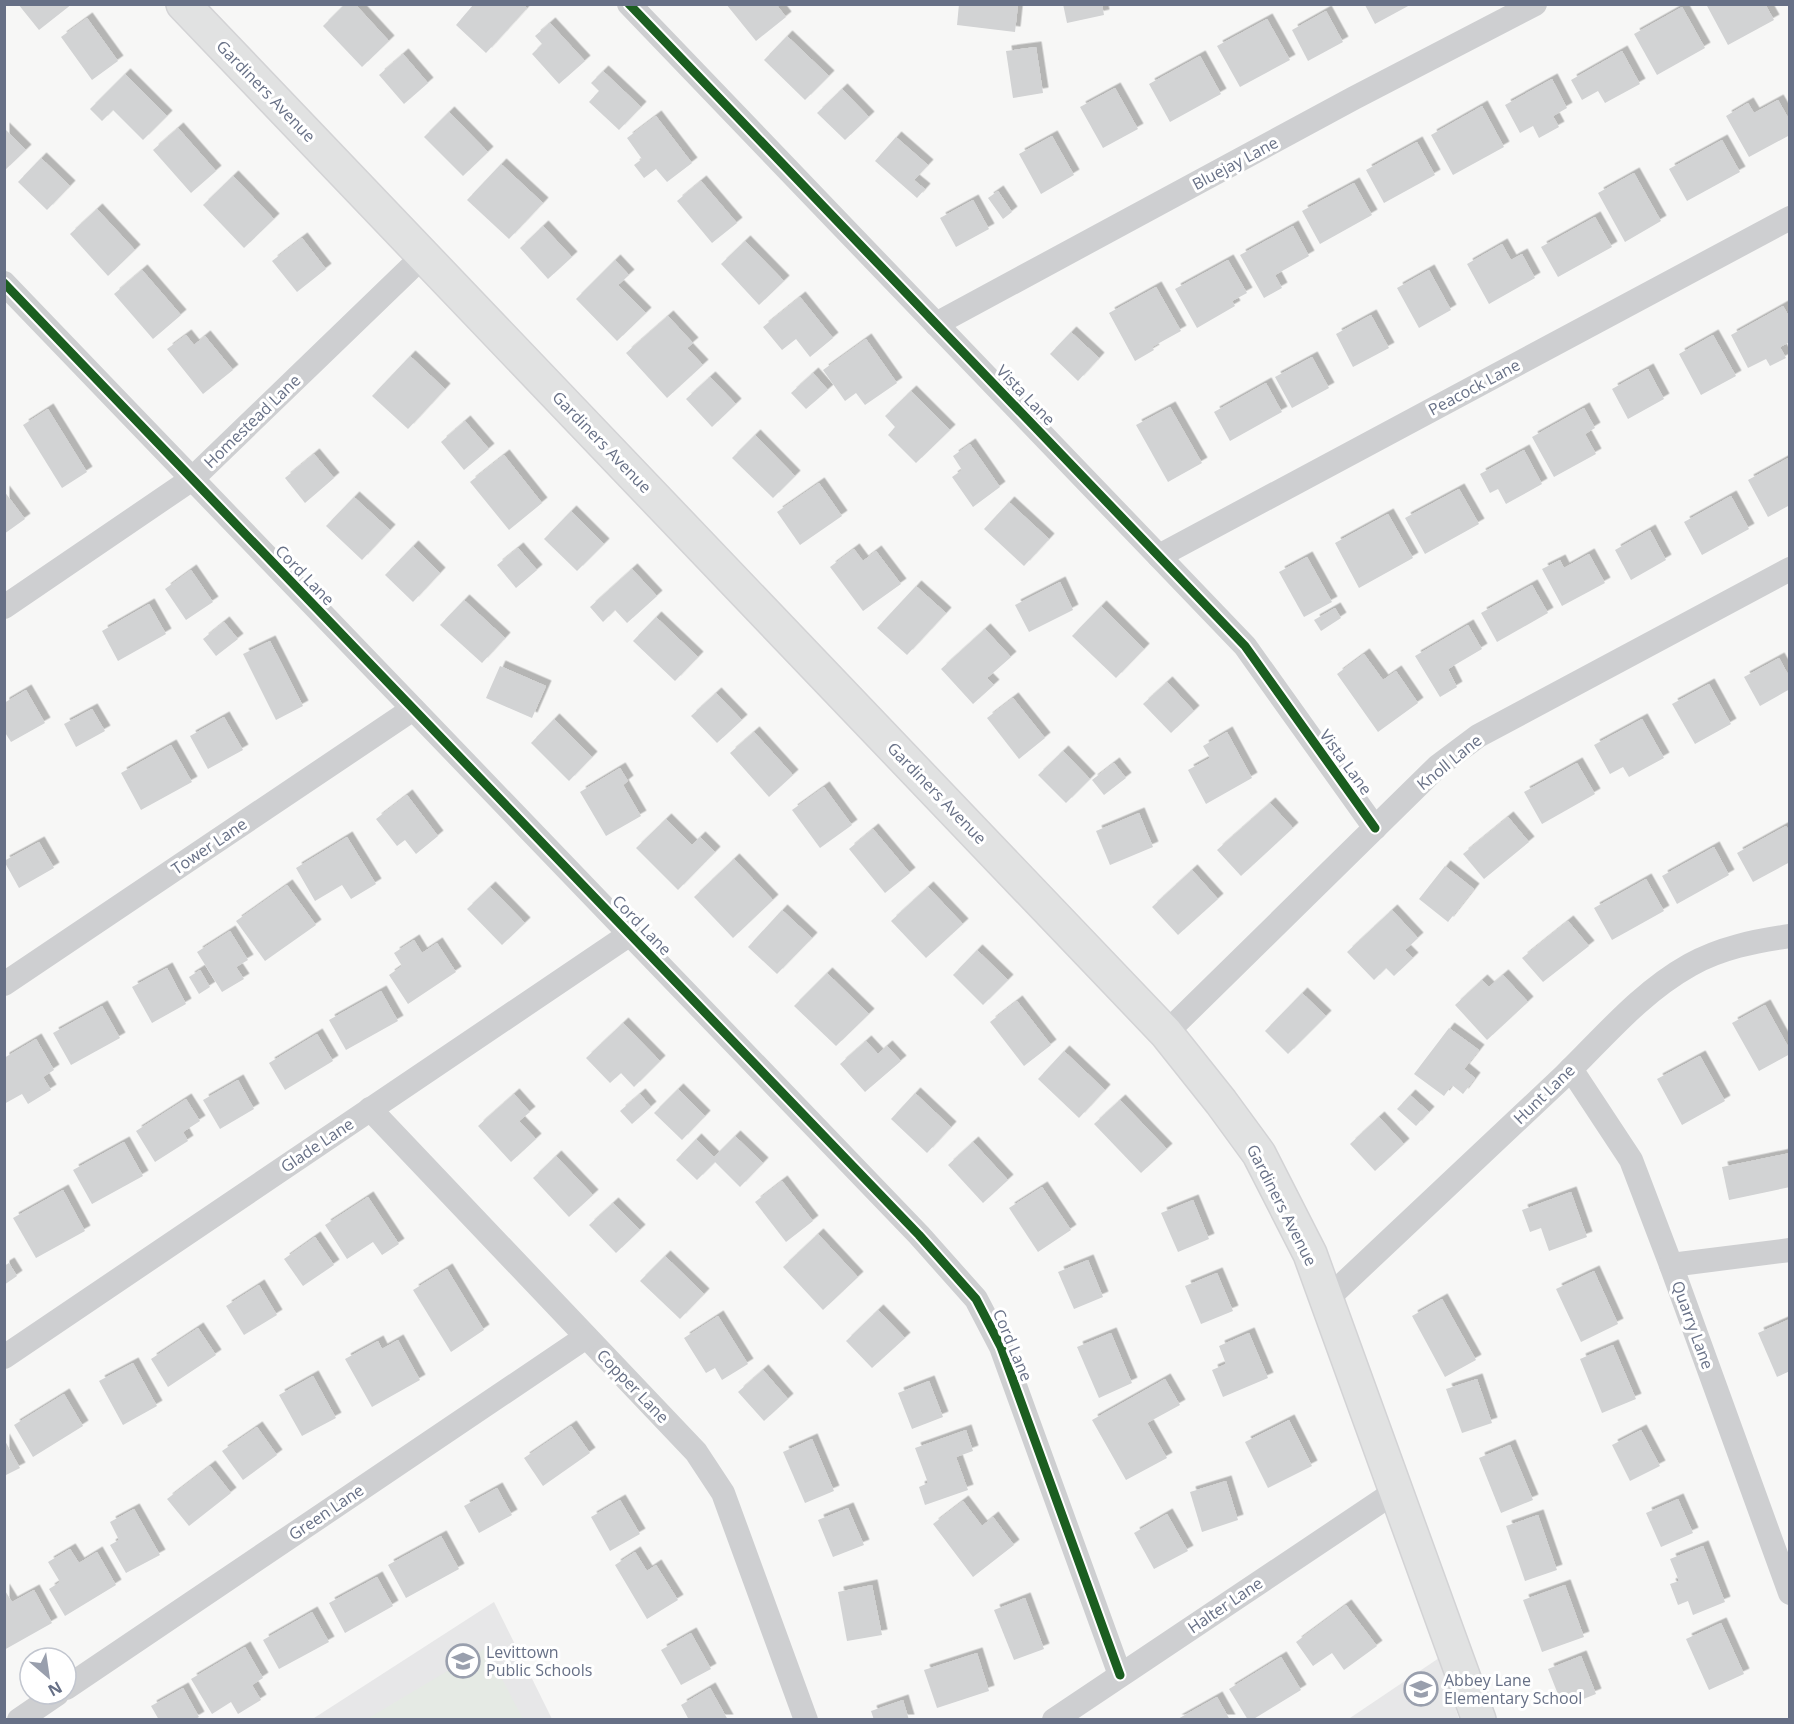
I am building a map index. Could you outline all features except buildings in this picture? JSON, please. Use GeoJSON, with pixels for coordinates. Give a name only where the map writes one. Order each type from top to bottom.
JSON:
{"type":"FeatureCollection","features":[{"type":"Feature","properties":{"kind":"main road","name":"Gardiners Avenue"},"geometry":{"type":"LineString","coordinates":[[183,4],[1166,1033],[1221,1102],[1259,1154],[1310,1254],[1325,1301],[1479,1719]]}},
{"type":"Feature","properties":{"kind":"street","name":"Vista Lane"},"geometry":{"type":"LineString","coordinates":[[629,4],[1245,646],[1375,828]]}},
{"type":"Feature","properties":{"kind":"street","name":"Bluejay Lane"},"geometry":{"type":"LineString","coordinates":[[936,324],[1344,103],[1534,4]]}},
{"type":"Feature","properties":{"kind":"street","name":"Peacock Lane"},"geometry":{"type":"LineString","coordinates":[[1159,556],[1790,218]]}},
{"type":"Feature","properties":{"kind":"street","name":"Homestead Lane"},"geometry":{"type":"LineString","coordinates":[[4,607],[192,479],[424,255]]}},
{"type":"Feature","properties":{"kind":"street","name":"Cord Lane"},"geometry":{"type":"LineString","coordinates":[[4,283],[920,1235],[976,1299],[1001,1347],[1120,1675]]}},
{"type":"Feature","properties":{"kind":"street","name":"Knoll Lane"},"geometry":{"type":"LineString","coordinates":[[1166,1033],[1438,766],[1478,736],[1790,569]]}},
{"type":"Feature","properties":{"kind":"street","name":"Tower Lane"},"geometry":{"type":"LineString","coordinates":[[4,984],[413,709]]}},
{"type":"Feature","properties":{"kind":"street","name":"Glade Lane"},"geometry":{"type":"LineString","coordinates":[[4,1356],[630,934]]}},
{"type":"Feature","properties":{"kind":"street","name":"Hunt Lane"},"geometry":{"type":"LineString","coordinates":[[1325,1301],[1571,1069],[1647,994],[1688,966],[1715,952],[1790,936]]}},
{"type":"Feature","properties":{"kind":"street","name":"Quarry Lane"},"geometry":{"type":"LineString","coordinates":[[1571,1069],[1631,1160],[1790,1593]]}},
{"type":"Feature","properties":{"kind":"street","name":"Copper Lane"},"geometry":{"type":"LineString","coordinates":[[370,1109],[696,1452],[723,1493],[806,1719]]}},
{"type":"Feature","properties":{"kind":"street"},"geometry":{"type":"LineString","coordinates":[[1671,1265],[1790,1250]]}},
{"type":"Feature","properties":{"kind":"street","name":"Green Lane"},"geometry":{"type":"LineString","coordinates":[[78,1680],[586,1337]]}},
{"type":"Feature","properties":{"kind":"street","name":"Halter Lane"},"geometry":{"type":"LineString","coordinates":[[1054,1719],[1395,1491]]}},
{"type":"Feature","properties":{"kind":"street"},"geometry":{"type":"LineString","coordinates":[[19,1719],[39,1706]]}},
{"type":"Feature","properties":{"kind":"shaded area","name":"Levittown Public Schools"},"geometry":{"type":"Polygon","coordinates":[[[494,1602],[552,1719],[311,1720],[494,1602]]]}},
{"type":"Feature","properties":{"kind":"shaded area"},"geometry":{"type":"Polygon","coordinates":[[[486,1648],[523,1719],[367,1719],[486,1648]]]}},
{"type":"Feature","properties":{"kind":"shaded area","name":"Abbey Lane Elementary School"},"geometry":{"type":"Polygon","coordinates":[[[1439,1658],[1459,1719],[1347,1720],[1439,1658]]]}},
{"type":"Feature","properties":{"kind":"cycle path"},"geometry":{"type":"LineString","coordinates":[[629,4],[1245,646],[1375,828]]}},
{"type":"Feature","properties":{"kind":"cycle path"},"geometry":{"type":"LineString","coordinates":[[4,283],[919,1235],[976,1299],[1001,1347],[1120,1675]]}},
{"type":"Feature","properties":{"kind":"place","name":"Levittown Public Schools"},"geometry":{"type":"Point","coordinates":[463,1661]}},
{"type":"Feature","properties":{"kind":"place","name":"Abbey Lane Elementary School"},"geometry":{"type":"Point","coordinates":[1421,1689]}}]}
